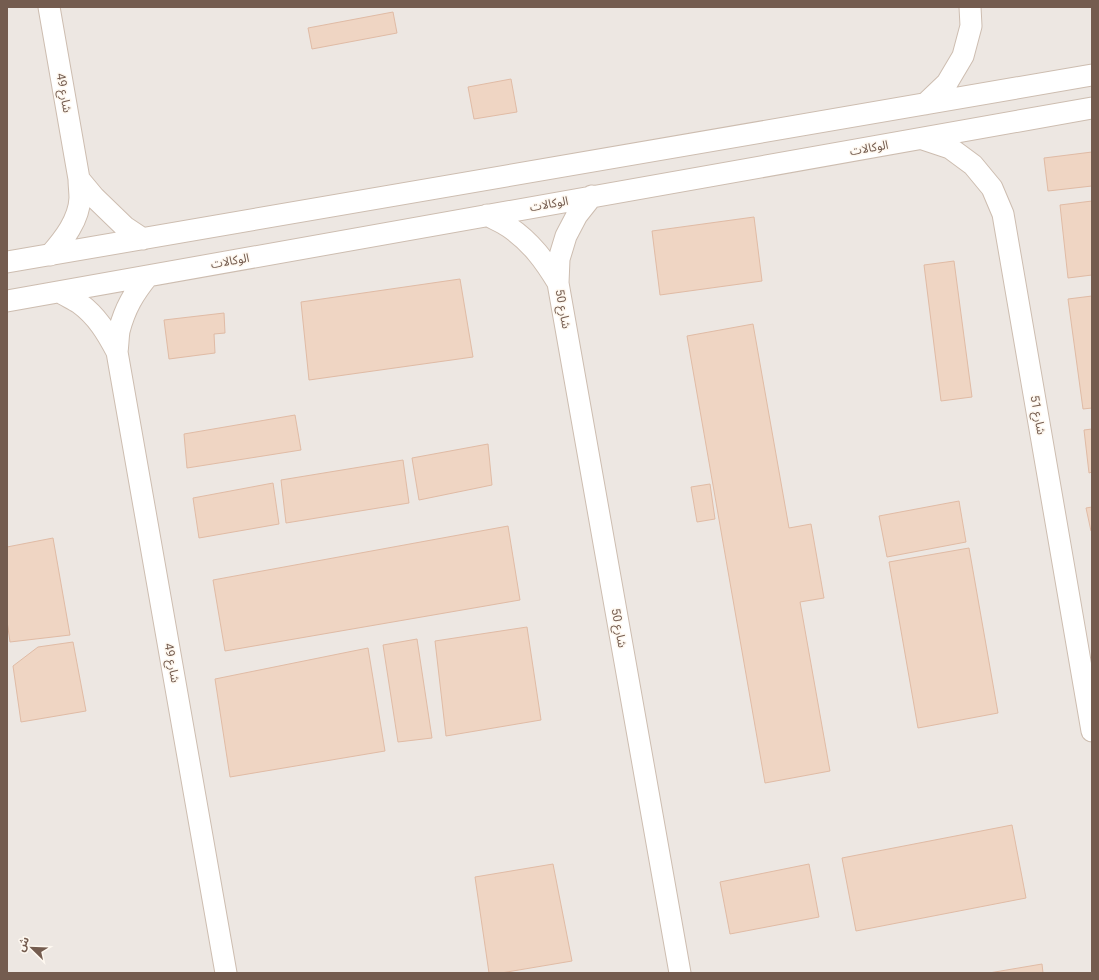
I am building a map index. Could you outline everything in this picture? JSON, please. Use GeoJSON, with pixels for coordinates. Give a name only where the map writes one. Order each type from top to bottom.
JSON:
{"type":"FeatureCollection","features":[{"type":"Feature","properties":{"kind":"street","name":"شارع 49"},"geometry":{"type":"LineString","coordinates":[[49,7],[79,179],[80,199],[76,218],[65,238],[50,255]]}},
{"type":"Feature","properties":{"kind":"street"},"geometry":{"type":"LineString","coordinates":[[925,104],[947,83],[963,56],[971,26],[970,7]]}},
{"type":"Feature","properties":{"kind":"street"},"geometry":{"type":"LineString","coordinates":[[7,262],[1092,75]]}},
{"type":"Feature","properties":{"kind":"street","name":"الوكالات"},"geometry":{"type":"LineString","coordinates":[[7,301],[1092,108]]}},
{"type":"Feature","properties":{"kind":"street","name":"شارع 51"},"geometry":{"type":"LineString","coordinates":[[923,138],[950,148],[974,165],[992,188],[1003,214],[1092,730]]}},
{"type":"Feature","properties":{"kind":"street","name":"شارع 49"},"geometry":{"type":"LineString","coordinates":[[79,179],[94,197],[125,227],[143,239]]}},
{"type":"Feature","properties":{"kind":"street","name":"شارع 50"},"geometry":{"type":"LineString","coordinates":[[592,196],[576,215],[566,236],[560,259],[558,283],[680,973]]}},
{"type":"Feature","properties":{"kind":"street","name":"شارع 50"},"geometry":{"type":"LineString","coordinates":[[487,215],[509,227],[528,243],[545,262],[558,283]]}},
{"type":"Feature","properties":{"kind":"street","name":"شارع 49"},"geometry":{"type":"LineString","coordinates":[[117,352],[119,332],[125,311],[135,292],[148,276]]}},
{"type":"Feature","properties":{"kind":"street","name":"شارع 49"},"geometry":{"type":"LineString","coordinates":[[60,292],[78,303],[94,316],[108,333],[117,352],[226,973]]}},
{"type":"Feature","properties":{"kind":"shaded area"},"geometry":{"type":"Polygon","coordinates":[[[7,7],[1092,7],[1092,973],[7,973],[7,7]]]}},
{"type":"Feature","properties":{"kind":"building"},"geometry":{"type":"Polygon","coordinates":[[[393,12],[397,33],[312,49],[308,28],[393,12]]]}},
{"type":"Feature","properties":{"kind":"building"},"geometry":{"type":"Polygon","coordinates":[[[511,79],[517,112],[474,119],[468,87],[511,79]]]}},
{"type":"Feature","properties":{"kind":"building"},"geometry":{"type":"Polygon","coordinates":[[[1092,152],[1092,186],[1048,191],[1044,158],[1092,152]]]}},
{"type":"Feature","properties":{"kind":"building"},"geometry":{"type":"Polygon","coordinates":[[[1092,201],[1092,275],[1068,278],[1060,205],[1092,201]]]}},
{"type":"Feature","properties":{"kind":"building"},"geometry":{"type":"Polygon","coordinates":[[[754,217],[762,281],[660,295],[652,231],[754,217]]]}},
{"type":"Feature","properties":{"kind":"building"},"geometry":{"type":"Polygon","coordinates":[[[954,261],[972,397],[941,401],[924,265],[954,261]]]}},
{"type":"Feature","properties":{"kind":"building"},"geometry":{"type":"Polygon","coordinates":[[[460,279],[473,357],[309,380],[301,302],[460,279]]]}},
{"type":"Feature","properties":{"kind":"building"},"geometry":{"type":"Polygon","coordinates":[[[1092,296],[1092,408],[1083,409],[1068,299],[1092,296]]]}},
{"type":"Feature","properties":{"kind":"building"},"geometry":{"type":"Polygon","coordinates":[[[224,313],[225,333],[214,334],[215,353],[169,359],[164,320],[224,313]]]}},
{"type":"Feature","properties":{"kind":"building"},"geometry":{"type":"Polygon","coordinates":[[[753,324],[789,528],[811,524],[824,598],[800,602],[830,771],[765,783],[687,336],[753,324]]]}},
{"type":"Feature","properties":{"kind":"building"},"geometry":{"type":"Polygon","coordinates":[[[295,415],[301,450],[187,468],[184,434],[295,415]]]}},
{"type":"Feature","properties":{"kind":"building"},"geometry":{"type":"Polygon","coordinates":[[[1092,429],[1092,472],[1089,473],[1084,430],[1092,429]]]}},
{"type":"Feature","properties":{"kind":"building"},"geometry":{"type":"Polygon","coordinates":[[[488,444],[492,485],[419,500],[412,458],[488,444]]]}},
{"type":"Feature","properties":{"kind":"building"},"geometry":{"type":"Polygon","coordinates":[[[403,460],[409,503],[286,523],[281,480],[403,460]]]}},
{"type":"Feature","properties":{"kind":"building"},"geometry":{"type":"Polygon","coordinates":[[[273,483],[279,524],[199,538],[193,498],[273,483]]]}},
{"type":"Feature","properties":{"kind":"building"},"geometry":{"type":"Polygon","coordinates":[[[710,484],[715,519],[697,522],[691,487],[710,484]]]}},
{"type":"Feature","properties":{"kind":"building"},"geometry":{"type":"Polygon","coordinates":[[[959,501],[966,542],[887,557],[879,516],[959,501]]]}},
{"type":"Feature","properties":{"kind":"building"},"geometry":{"type":"Polygon","coordinates":[[[1092,507],[1092,530],[1091,531],[1086,508],[1092,507]]]}},
{"type":"Feature","properties":{"kind":"building"},"geometry":{"type":"Polygon","coordinates":[[[508,526],[520,600],[225,651],[213,580],[508,526]]]}},
{"type":"Feature","properties":{"kind":"building"},"geometry":{"type":"Polygon","coordinates":[[[53,538],[70,635],[10,642],[7,621],[7,547],[53,538]]]}},
{"type":"Feature","properties":{"kind":"building"},"geometry":{"type":"Polygon","coordinates":[[[969,548],[998,713],[918,728],[889,562],[969,548]]]}},
{"type":"Feature","properties":{"kind":"building"},"geometry":{"type":"Polygon","coordinates":[[[527,627],[541,720],[446,736],[435,641],[527,627]]]}},
{"type":"Feature","properties":{"kind":"building"},"geometry":{"type":"Polygon","coordinates":[[[417,639],[432,738],[398,742],[383,645],[417,639]]]}},
{"type":"Feature","properties":{"kind":"building"},"geometry":{"type":"Polygon","coordinates":[[[73,642],[86,711],[21,722],[13,666],[38,647],[73,642]]]}},
{"type":"Feature","properties":{"kind":"building"},"geometry":{"type":"Polygon","coordinates":[[[368,648],[385,751],[230,777],[215,679],[368,648]]]}},
{"type":"Feature","properties":{"kind":"building"},"geometry":{"type":"Polygon","coordinates":[[[1012,825],[1026,898],[856,931],[842,858],[1012,825]]]}},
{"type":"Feature","properties":{"kind":"building"},"geometry":{"type":"Polygon","coordinates":[[[553,864],[572,961],[501,973],[489,973],[475,877],[553,864]]]}},
{"type":"Feature","properties":{"kind":"building"},"geometry":{"type":"Polygon","coordinates":[[[809,864],[819,917],[730,934],[720,882],[809,864]]]}},
{"type":"Feature","properties":{"kind":"building"},"geometry":{"type":"Polygon","coordinates":[[[1042,964],[1043,973],[989,973],[1042,964]]]}}]}
